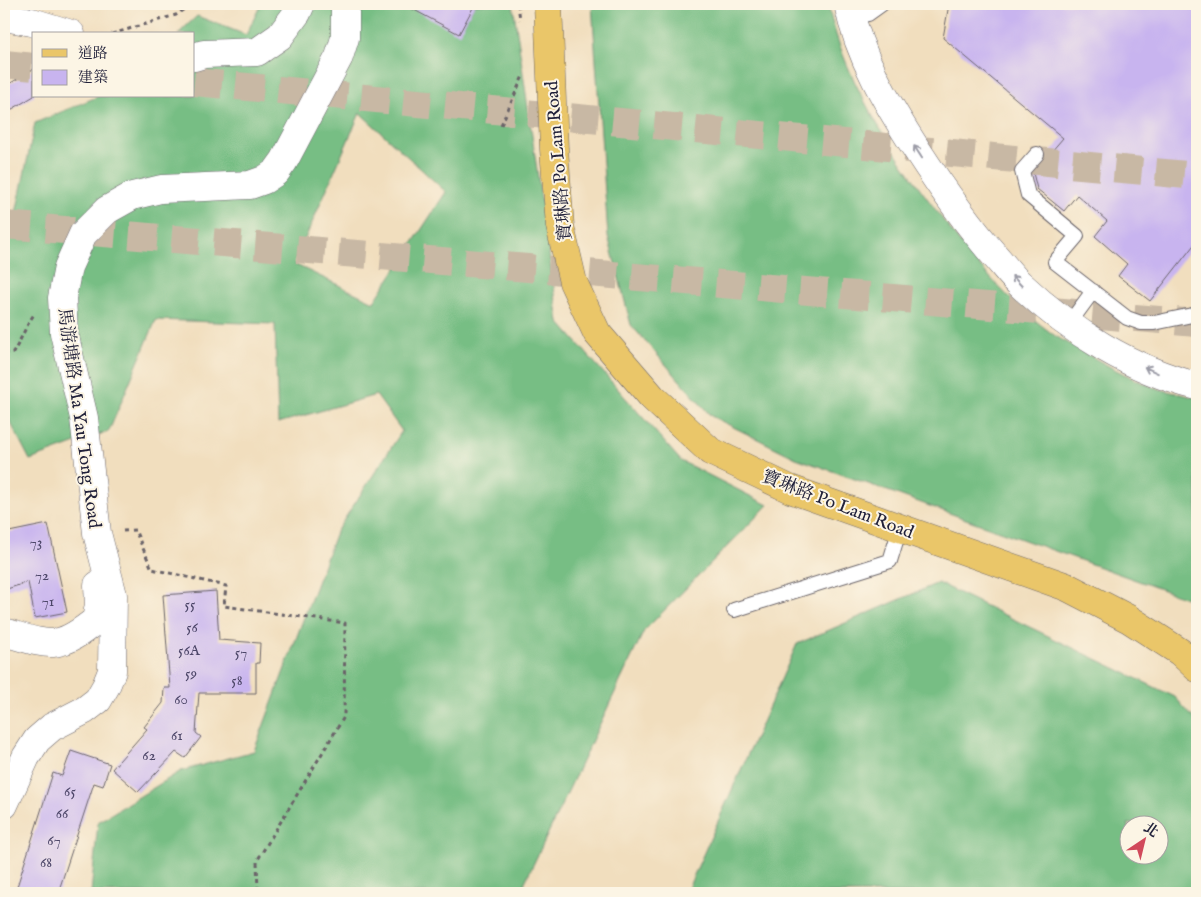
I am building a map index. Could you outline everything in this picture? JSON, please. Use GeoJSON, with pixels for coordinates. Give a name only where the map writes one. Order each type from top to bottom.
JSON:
{"type":"FeatureCollection","features":[{"type":"Feature","properties":{"kind":"main road","name":"寶琳路 Po Lam Road"},"geometry":{"type":"LineString","coordinates":[[548,4],[554,149],[560,226],[573,282],[597,333],[652,397],[710,450],[790,489],[1067,587],[1128,619],[1180,652],[1197,668]]}},
{"type":"Feature","properties":{"kind":"street"},"geometry":{"type":"LineString","coordinates":[[195,57],[204,54],[257,52],[280,36],[297,13],[301,4]]}},
{"type":"Feature","properties":{"kind":"street","name":"馬游塘路 Ma Yau Tong Road"},"geometry":{"type":"LineString","coordinates":[[4,805],[26,757],[37,740],[52,727],[85,710],[98,700],[112,671],[113,595],[97,533],[84,418],[63,324],[62,298],[68,267],[83,234],[107,210],[132,196],[161,189],[250,185],[264,180],[276,172],[284,161],[339,58],[345,38],[345,4]]}},
{"type":"Feature","properties":{"kind":"street"},"geometry":{"type":"LineString","coordinates":[[849,11],[871,73],[898,122],[976,234],[1020,284],[1068,324],[1117,354],[1172,380],[1197,386]]}},
{"type":"Feature","properties":{"kind":"street"},"geometry":{"type":"LineString","coordinates":[[4,17],[32,22],[64,32]]}},
{"type":"Feature","properties":{"kind":"street"},"geometry":{"type":"LineString","coordinates":[[4,632],[42,643],[58,644],[83,630],[96,620],[99,605],[97,533]]}},
{"type":"Feature","properties":{"kind":"lane"},"geometry":{"type":"LineString","coordinates":[[849,11],[868,14],[882,4]]}},
{"type":"Feature","properties":{"kind":"lane"},"geometry":{"type":"LineString","coordinates":[[1037,154],[1022,171],[1028,195],[1077,236],[1055,262],[1127,318],[1141,323],[1197,314]]}},
{"type":"Feature","properties":{"kind":"lane"},"geometry":{"type":"LineString","coordinates":[[1068,324],[1093,291]]}},
{"type":"Feature","properties":{"kind":"lane"},"geometry":{"type":"LineString","coordinates":[[734,610],[890,561],[900,528]]}},
{"type":"Feature","properties":{"kind":"path"},"geometry":{"type":"LineString","coordinates":[[119,32],[176,15],[191,4]]}},
{"type":"Feature","properties":{"kind":"path"},"geometry":{"type":"LineString","coordinates":[[501,125],[526,69]]}},
{"type":"Feature","properties":{"kind":"path"},"geometry":{"type":"LineString","coordinates":[[4,353],[13,353],[26,327],[38,309]]}},
{"type":"Feature","properties":{"kind":"path"},"geometry":{"type":"LineString","coordinates":[[97,533],[136,530],[152,569],[226,586],[224,606],[345,623],[344,717],[257,861],[258,893]]}},
{"type":"Feature","properties":{"kind":"green space"},"geometry":{"type":"Polygon","coordinates":[[[261,4],[432,4],[426,15],[459,33],[475,4],[513,4],[559,322],[681,461],[768,505],[644,631],[524,884],[539,893],[91,893],[98,822],[181,771],[254,751],[336,532],[402,431],[376,395],[278,423],[275,324],[156,320],[109,431],[30,460],[4,410],[4,236],[14,223],[35,123],[94,98],[195,98],[195,32],[180,32],[197,16],[246,35],[261,4]],[[360,113],[294,264],[374,302],[446,192],[360,113]]]}},
{"type":"Feature","properties":{"kind":"green space"},"geometry":{"type":"Polygon","coordinates":[[[592,4],[828,4],[844,56],[867,106],[911,176],[983,270],[1014,302],[1053,334],[1094,358],[1153,387],[1197,398],[1197,602],[796,458],[711,416],[631,325],[608,236],[592,4]]]}},
{"type":"Feature","properties":{"kind":"green space"},"geometry":{"type":"Polygon","coordinates":[[[938,583],[1175,697],[1197,722],[1197,893],[686,893],[797,644],[938,583]]]}},
{"type":"Feature","properties":{"kind":"building"},"geometry":{"type":"Polygon","coordinates":[[[403,4],[475,4],[459,34],[403,4]]]}},
{"type":"Feature","properties":{"kind":"building"},"geometry":{"type":"Polygon","coordinates":[[[949,4],[1197,4],[1197,241],[1150,301],[1118,276],[1127,264],[1095,236],[1107,221],[1077,195],[1064,211],[1037,189],[1033,173],[1063,138],[943,38],[949,4]]]}},
{"type":"Feature","properties":{"kind":"building"},"geometry":{"type":"Polygon","coordinates":[[[32,70],[32,97],[4,114],[4,87],[32,70]]]}},
{"type":"Feature","properties":{"kind":"building"},"geometry":{"type":"Polygon","coordinates":[[[48,524],[67,612],[35,618],[28,582],[4,590],[4,533],[48,524]]]}},
{"type":"Feature","properties":{"kind":"building"},"geometry":{"type":"Polygon","coordinates":[[[216,591],[219,640],[260,643],[259,663],[256,663],[256,693],[199,693],[196,733],[201,737],[185,758],[176,752],[138,792],[112,769],[147,729],[144,727],[163,703],[164,688],[170,688],[163,595],[216,591]]]}},
{"type":"Feature","properties":{"kind":"building"},"geometry":{"type":"Polygon","coordinates":[[[71,751],[110,764],[103,786],[94,783],[58,893],[15,893],[53,773],[62,776],[71,751]]]}},
{"type":"Feature","properties":{"kind":"tunnel"},"geometry":{"type":"LineString","coordinates":[[4,64],[32,67]]}},
{"type":"Feature","properties":{"kind":"tunnel"},"geometry":{"type":"LineString","coordinates":[[195,82],[1197,176]]}},
{"type":"Feature","properties":{"kind":"tunnel"},"geometry":{"type":"LineString","coordinates":[[4,225],[1197,323]]}}]}
